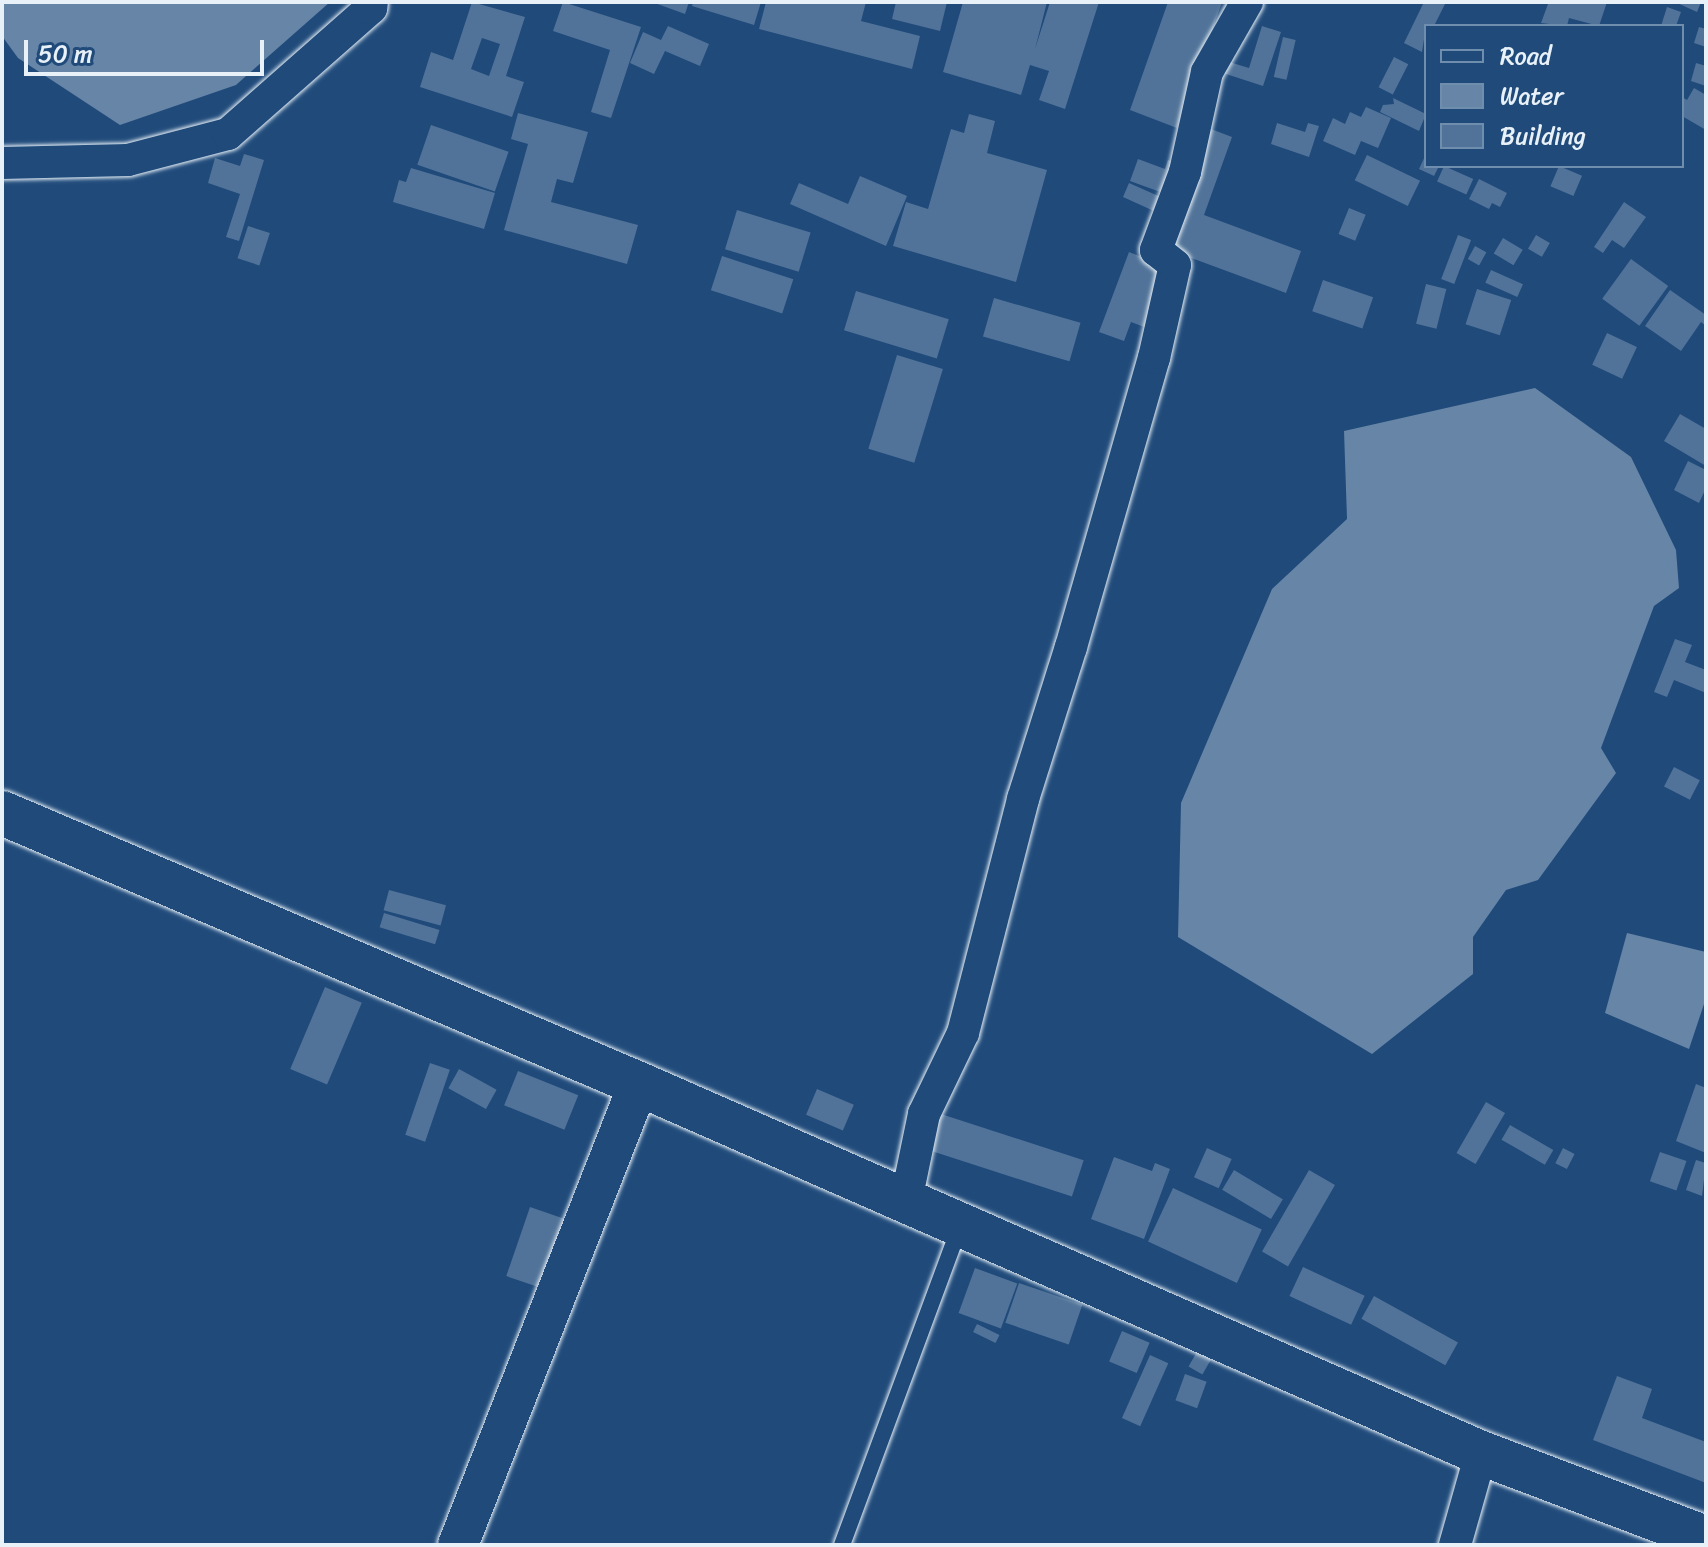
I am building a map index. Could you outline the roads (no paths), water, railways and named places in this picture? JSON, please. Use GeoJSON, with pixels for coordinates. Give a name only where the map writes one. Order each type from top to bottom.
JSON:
{"type":"FeatureCollection","features":[{"type":"Feature","properties":{"kind":"main road"},"geometry":{"type":"LineString","coordinates":[[2,813],[639,1084],[1481,1453],[1706,1538]]}},
{"type":"Feature","properties":{"kind":"street"},"geometry":{"type":"LineString","coordinates":[[2,163],[128,160],[228,134],[371,8],[372,2]]}},
{"type":"Feature","properties":{"kind":"street"},"geometry":{"type":"LineString","coordinates":[[906,1201],[924,1114],[963,1033],[1023,799],[1071,647],[1154,358],[1175,265],[1156,250],[1185,172],[1207,72],[1247,2]]}},
{"type":"Feature","properties":{"kind":"street"},"geometry":{"type":"LineString","coordinates":[[458,1545],[639,1084]]}},
{"type":"Feature","properties":{"kind":"street"},"geometry":{"type":"LineString","coordinates":[[1455,1545],[1481,1453]]}},
{"type":"Feature","properties":{"kind":"lane"},"geometry":{"type":"LineString","coordinates":[[842,1545],[960,1224]]}},
{"type":"Feature","properties":{"kind":"water"},"geometry":{"type":"Polygon","coordinates":[[[2,2],[330,2],[236,85],[120,125],[18,58],[2,36],[2,2]]]}},
{"type":"Feature","properties":{"kind":"water"},"geometry":{"type":"Polygon","coordinates":[[[1535,388],[1631,457],[1676,550],[1679,588],[1654,606],[1601,748],[1616,773],[1538,880],[1506,890],[1473,937],[1473,974],[1372,1054],[1178,937],[1181,803],[1272,589],[1347,519],[1344,431],[1535,388]]]}},
{"type":"Feature","properties":{"kind":"water"},"geometry":{"type":"Polygon","coordinates":[[[1627,933],[1706,952],[1706,998],[1689,1049],[1605,1013],[1627,933]]]}}]}
